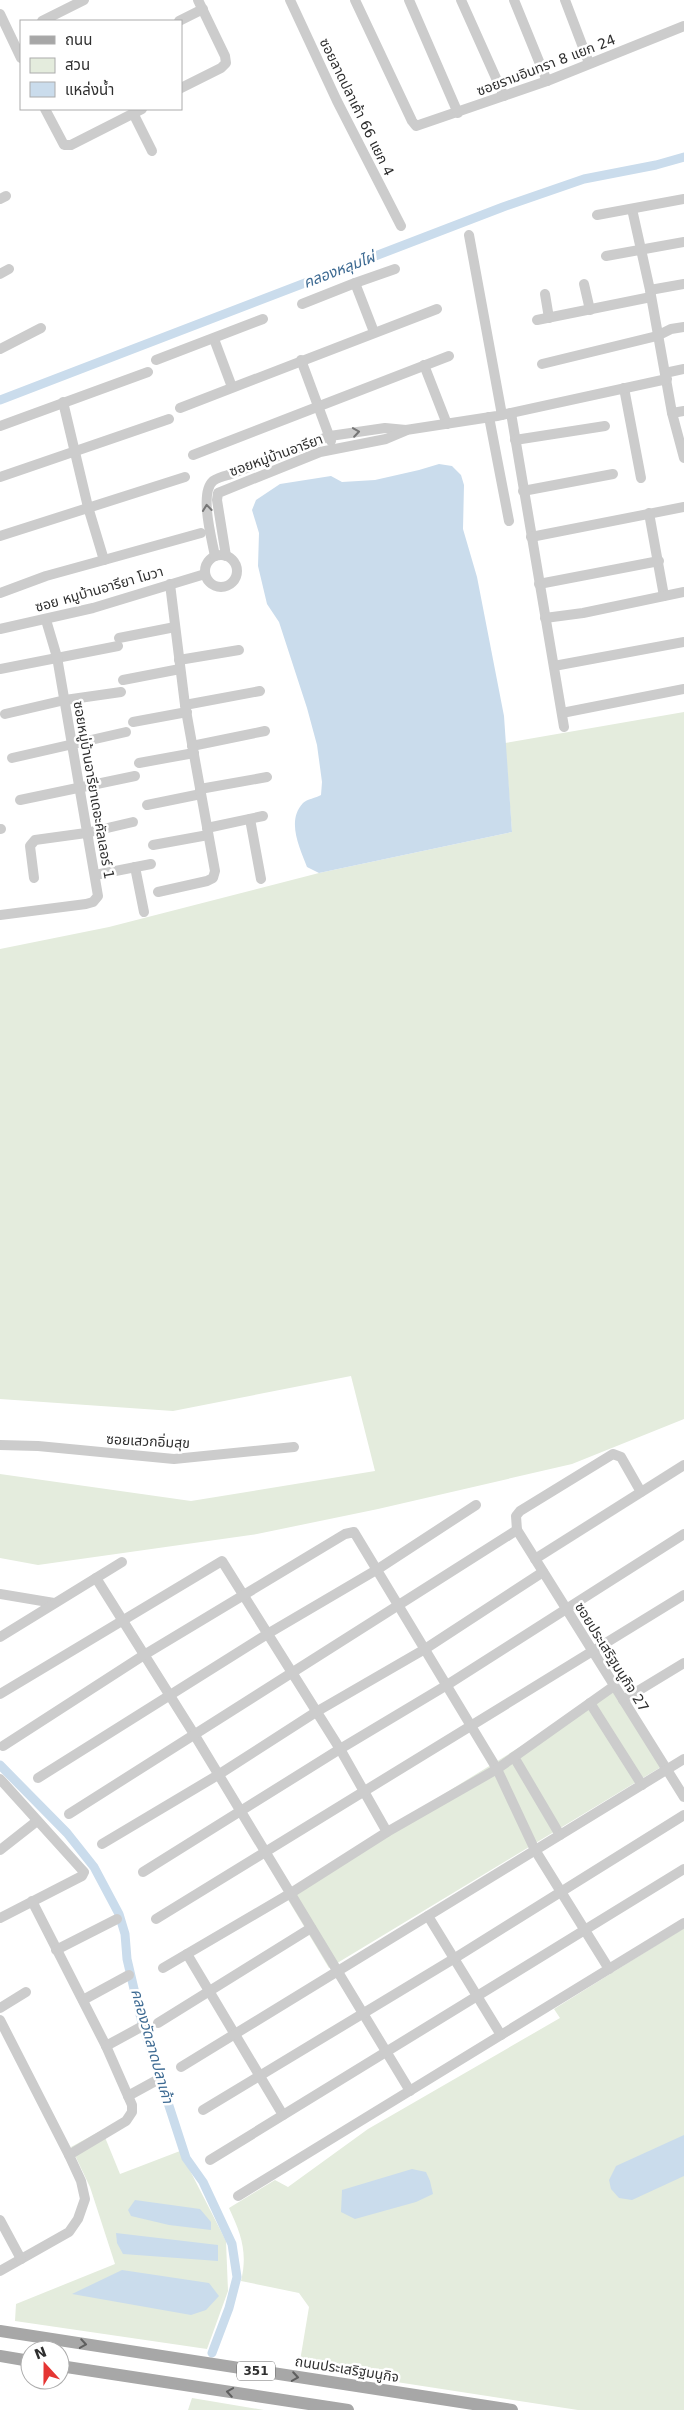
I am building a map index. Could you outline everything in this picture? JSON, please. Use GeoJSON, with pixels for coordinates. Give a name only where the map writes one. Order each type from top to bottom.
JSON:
{"type":"FeatureCollection","features":[{"type":"Feature","properties":{"kind":"main road","name":"ถนนประเสริฐมนูกิจ"},"geometry":{"type":"LineString","coordinates":[[0,2331],[512,2410]]}},
{"type":"Feature","properties":{"kind":"main road"},"geometry":{"type":"LineString","coordinates":[[0,2356],[20,2359]]}},
{"type":"Feature","properties":{"kind":"main road","name":"351"},"geometry":{"type":"LineString","coordinates":[[70,2368],[348,2410]]}},
{"type":"Feature","properties":{"kind":"street"},"geometry":{"type":"LineString","coordinates":[[44,20],[84,0]]}},
{"type":"Feature","properties":{"kind":"street","name":"ซอยลาดปลาเค้า 66 แยก 4"},"geometry":{"type":"LineString","coordinates":[[290,0],[337,101],[401,226]]}},
{"type":"Feature","properties":{"kind":"street","name":"ซอยรามอินทรา 8 แยก 24"},"geometry":{"type":"LineString","coordinates":[[355,0],[412,122],[416,126],[547,81],[684,26]]}},
{"type":"Feature","properties":{"kind":"street"},"geometry":{"type":"LineString","coordinates":[[409,0],[458,112]]}},
{"type":"Feature","properties":{"kind":"street"},"geometry":{"type":"LineString","coordinates":[[461,0],[504,96]]}},
{"type":"Feature","properties":{"kind":"street"},"geometry":{"type":"LineString","coordinates":[[514,0],[547,81]]}},
{"type":"Feature","properties":{"kind":"street"},"geometry":{"type":"LineString","coordinates":[[565,0],[589,63]]}},
{"type":"Feature","properties":{"kind":"street"},"geometry":{"type":"LineString","coordinates":[[180,20],[200,5],[226,63],[221,68],[182,88]]}},
{"type":"Feature","properties":{"kind":"street"},"geometry":{"type":"LineString","coordinates":[[0,14],[20,56]]}},
{"type":"Feature","properties":{"kind":"street"},"geometry":{"type":"LineString","coordinates":[[12,37],[20,33]]}},
{"type":"Feature","properties":{"kind":"street"},"geometry":{"type":"LineString","coordinates":[[46,110],[64,145],[71,145],[137,111],[152,151]]}},
{"type":"Feature","properties":{"kind":"street"},"geometry":{"type":"LineString","coordinates":[[597,215],[684,199]]}},
{"type":"Feature","properties":{"kind":"street"},"geometry":{"type":"LineString","coordinates":[[632,209],[672,413],[684,456]]}},
{"type":"Feature","properties":{"kind":"street"},"geometry":{"type":"LineString","coordinates":[[469,236],[506,414],[516,440],[523,491],[564,727]]}},
{"type":"Feature","properties":{"kind":"street"},"geometry":{"type":"LineString","coordinates":[[606,256],[684,242]]}},
{"type":"Feature","properties":{"kind":"street"},"geometry":{"type":"LineString","coordinates":[[302,304],[395,269]]}},
{"type":"Feature","properties":{"kind":"street"},"geometry":{"type":"LineString","coordinates":[[354,283],[374,332]]}},
{"type":"Feature","properties":{"kind":"street"},"geometry":{"type":"LineString","coordinates":[[584,284],[590,310]]}},
{"type":"Feature","properties":{"kind":"street"},"geometry":{"type":"LineString","coordinates":[[537,320],[590,310],[684,284]]}},
{"type":"Feature","properties":{"kind":"street"},"geometry":{"type":"LineString","coordinates":[[545,294],[549,318]]}},
{"type":"Feature","properties":{"kind":"street"},"geometry":{"type":"LineString","coordinates":[[180,408],[374,332],[437,310]]}},
{"type":"Feature","properties":{"kind":"street"},"geometry":{"type":"LineString","coordinates":[[156,360],[263,319]]}},
{"type":"Feature","properties":{"kind":"street"},"geometry":{"type":"LineString","coordinates":[[542,364],[657,336],[671,329],[684,326]]}},
{"type":"Feature","properties":{"kind":"street"},"geometry":{"type":"LineString","coordinates":[[0,349],[41,328]]}},
{"type":"Feature","properties":{"kind":"street"},"geometry":{"type":"LineString","coordinates":[[214,339],[232,387]]}},
{"type":"Feature","properties":{"kind":"street"},"geometry":{"type":"LineString","coordinates":[[194,455],[449,356]]}},
{"type":"Feature","properties":{"kind":"street"},"geometry":{"type":"LineString","coordinates":[[301,360],[334,449]]}},
{"type":"Feature","properties":{"kind":"street"},"geometry":{"type":"LineString","coordinates":[[424,365],[448,424]]}},
{"type":"Feature","properties":{"kind":"street"},"geometry":{"type":"LineString","coordinates":[[221,556],[207,563],[205,574],[207,580],[218,588],[232,584],[237,571],[236,565],[221,556],[206,500],[208,488],[213,481],[330,436],[385,428],[406,430],[506,414],[624,388],[684,369]]}},
{"type":"Feature","properties":{"kind":"street"},"geometry":{"type":"LineString","coordinates":[[0,426],[148,372]]}},
{"type":"Feature","properties":{"kind":"street"},"geometry":{"type":"LineString","coordinates":[[624,388],[641,478]]}},
{"type":"Feature","properties":{"kind":"street"},"geometry":{"type":"LineString","coordinates":[[63,402],[88,507],[104,560]]}},
{"type":"Feature","properties":{"kind":"street"},"geometry":{"type":"LineString","coordinates":[[672,413],[684,411]]}},
{"type":"Feature","properties":{"kind":"street"},"geometry":{"type":"LineString","coordinates":[[489,417],[509,521]]}},
{"type":"Feature","properties":{"kind":"street"},"geometry":{"type":"LineString","coordinates":[[0,477],[169,419]]}},
{"type":"Feature","properties":{"kind":"street"},"geometry":{"type":"LineString","coordinates":[[516,440],[605,426]]}},
{"type":"Feature","properties":{"kind":"street","name":"ซอยหมู่บ้านอารียา"},"geometry":{"type":"LineString","coordinates":[[221,556],[218,493],[320,452],[386,440],[406,430]]}},
{"type":"Feature","properties":{"kind":"street"},"geometry":{"type":"LineString","coordinates":[[523,491],[613,474]]}},
{"type":"Feature","properties":{"kind":"street"},"geometry":{"type":"LineString","coordinates":[[0,536],[185,477]]}},
{"type":"Feature","properties":{"kind":"street"},"geometry":{"type":"LineString","coordinates":[[531,537],[684,507]]}},
{"type":"Feature","properties":{"kind":"street"},"geometry":{"type":"LineString","coordinates":[[649,514],[664,596]]}},
{"type":"Feature","properties":{"kind":"street"},"geometry":{"type":"LineString","coordinates":[[0,593],[46,576],[201,533]]}},
{"type":"Feature","properties":{"kind":"street"},"geometry":{"type":"LineString","coordinates":[[540,584],[659,561]]}},
{"type":"Feature","properties":{"kind":"street","name":"ซอย หมูบ้านอารียา โมวา"},"geometry":{"type":"LineString","coordinates":[[0,629],[46,620],[205,574]]}},
{"type":"Feature","properties":{"kind":"street"},"geometry":{"type":"LineString","coordinates":[[158,892],[213,878],[215,870],[186,708],[170,584]]}},
{"type":"Feature","properties":{"kind":"street"},"geometry":{"type":"LineString","coordinates":[[545,618],[583,613],[684,592]]}},
{"type":"Feature","properties":{"kind":"street","name":"ซอยหมู่บ้านอารียาเดอะคัลเลอร์ 1"},"geometry":{"type":"LineString","coordinates":[[0,915],[90,903],[98,896],[57,657],[46,620]]}},
{"type":"Feature","properties":{"kind":"street"},"geometry":{"type":"LineString","coordinates":[[0,669],[57,657],[175,627]]}},
{"type":"Feature","properties":{"kind":"street"},"geometry":{"type":"LineString","coordinates":[[554,666],[684,642]]}},
{"type":"Feature","properties":{"kind":"street"},"geometry":{"type":"LineString","coordinates":[[123,680],[239,650]]}},
{"type":"Feature","properties":{"kind":"street"},"geometry":{"type":"LineString","coordinates":[[562,713],[684,689]]}},
{"type":"Feature","properties":{"kind":"street"},"geometry":{"type":"LineString","coordinates":[[5,714],[65,700],[121,692]]}},
{"type":"Feature","properties":{"kind":"street"},"geometry":{"type":"LineString","coordinates":[[134,722],[186,708],[260,692]]}},
{"type":"Feature","properties":{"kind":"street"},"geometry":{"type":"LineString","coordinates":[[139,763],[265,731]]}},
{"type":"Feature","properties":{"kind":"street"},"geometry":{"type":"LineString","coordinates":[[12,758],[126,732]]}},
{"type":"Feature","properties":{"kind":"street"},"geometry":{"type":"LineString","coordinates":[[20,800],[135,776]]}},
{"type":"Feature","properties":{"kind":"street"},"geometry":{"type":"LineString","coordinates":[[147,805],[267,777]]}},
{"type":"Feature","properties":{"kind":"street"},"geometry":{"type":"LineString","coordinates":[[153,845],[263,816]]}},
{"type":"Feature","properties":{"kind":"street"},"geometry":{"type":"LineString","coordinates":[[250,819],[261,879]]}},
{"type":"Feature","properties":{"kind":"street"},"geometry":{"type":"LineString","coordinates":[[34,878],[31,842],[86,833],[133,822]]}},
{"type":"Feature","properties":{"kind":"street"},"geometry":{"type":"LineString","coordinates":[[95,875],[151,864]]}},
{"type":"Feature","properties":{"kind":"street"},"geometry":{"type":"LineString","coordinates":[[135,867],[144,912]]}},
{"type":"Feature","properties":{"kind":"street","name":"ซอยเสวกอิ่มสุข"},"geometry":{"type":"LineString","coordinates":[[0,1444],[174,1459],[294,1447]]}},
{"type":"Feature","properties":{"kind":"street"},"geometry":{"type":"LineString","coordinates":[[69,1814],[517,1530],[516,1516],[520,1512],[613,1454],[622,1457],[640,1492]]}},
{"type":"Feature","properties":{"kind":"street"},"geometry":{"type":"LineString","coordinates":[[535,1559],[684,1465]]}},
{"type":"Feature","properties":{"kind":"street"},"geometry":{"type":"LineString","coordinates":[[38,1778],[269,1633],[378,1569],[476,1505]]}},
{"type":"Feature","properties":{"kind":"street","name":"ซอยประเสริฐมนูกิจ 27"},"geometry":{"type":"LineString","coordinates":[[517,1530],[684,1797]]}},
{"type":"Feature","properties":{"kind":"street"},"geometry":{"type":"LineString","coordinates":[[3,1746],[144,1655],[351,1531],[357,1534],[497,1769],[535,1850],[609,1969]]}},
{"type":"Feature","properties":{"kind":"street"},"geometry":{"type":"LineString","coordinates":[[143,1872],[340,1749],[447,1685],[684,1534]]}},
{"type":"Feature","properties":{"kind":"street"},"geometry":{"type":"LineString","coordinates":[[0,1694],[223,1561],[340,1749],[387,1832]]}},
{"type":"Feature","properties":{"kind":"street"},"geometry":{"type":"LineString","coordinates":[[0,1637],[122,1562]]}},
{"type":"Feature","properties":{"kind":"street"},"geometry":{"type":"LineString","coordinates":[[102,1844],[218,1775],[316,1712],[425,1649],[543,1572]]}},
{"type":"Feature","properties":{"kind":"street"},"geometry":{"type":"LineString","coordinates":[[96,1578],[168,1696],[194,1734],[410,2091]]}},
{"type":"Feature","properties":{"kind":"street"},"geometry":{"type":"LineString","coordinates":[[0,1594],[54,1603]]}},
{"type":"Feature","properties":{"kind":"street"},"geometry":{"type":"LineString","coordinates":[[156,1920],[684,1595]]}},
{"type":"Feature","properties":{"kind":"street"},"geometry":{"type":"LineString","coordinates":[[623,1700],[684,1663]]}},
{"type":"Feature","properties":{"kind":"street"},"geometry":{"type":"LineString","coordinates":[[163,1968],[290,1893],[387,1832],[497,1769],[614,1686]]}},
{"type":"Feature","properties":{"kind":"street"},"geometry":{"type":"LineString","coordinates":[[590,1704],[642,1785]]}},
{"type":"Feature","properties":{"kind":"street"},"geometry":{"type":"LineString","coordinates":[[514,1757],[560,1835]]}},
{"type":"Feature","properties":{"kind":"street"},"geometry":{"type":"LineString","coordinates":[[180,2067],[684,1759]]}},
{"type":"Feature","properties":{"kind":"street"},"geometry":{"type":"LineString","coordinates":[[0,1779],[84,1872],[82,1876],[0,1918]]}},
{"type":"Feature","properties":{"kind":"street"},"geometry":{"type":"LineString","coordinates":[[203,2110],[455,1958],[684,1815]]}},
{"type":"Feature","properties":{"kind":"street"},"geometry":{"type":"LineString","coordinates":[[0,1850],[37,1821]]}},
{"type":"Feature","properties":{"kind":"street"},"geometry":{"type":"LineString","coordinates":[[210,2160],[684,1869]]}},
{"type":"Feature","properties":{"kind":"street"},"geometry":{"type":"LineString","coordinates":[[32,1901],[106,2046],[128,2096],[132,2112],[126,2121],[69,2155]]}},
{"type":"Feature","properties":{"kind":"street"},"geometry":{"type":"LineString","coordinates":[[428,1916],[501,2035]]}},
{"type":"Feature","properties":{"kind":"street"},"geometry":{"type":"LineString","coordinates":[[56,1950],[116,1919]]}},
{"type":"Feature","properties":{"kind":"street"},"geometry":{"type":"LineString","coordinates":[[238,2196],[684,1922]]}},
{"type":"Feature","properties":{"kind":"street"},"geometry":{"type":"LineString","coordinates":[[158,2022],[311,1928]]}},
{"type":"Feature","properties":{"kind":"street"},"geometry":{"type":"LineString","coordinates":[[187,1954],[283,2115]]}},
{"type":"Feature","properties":{"kind":"street"},"geometry":{"type":"LineString","coordinates":[[83,2000],[128,1975]]}},
{"type":"Feature","properties":{"kind":"street"},"geometry":{"type":"LineString","coordinates":[[0,2008],[26,1992]]}},
{"type":"Feature","properties":{"kind":"street"},"geometry":{"type":"LineString","coordinates":[[0,2020],[69,2155],[84,2190],[85,2199],[78,2219],[69,2232],[0,2271]]}},
{"type":"Feature","properties":{"kind":"street"},"geometry":{"type":"LineString","coordinates":[[106,2046],[141,2027]]}},
{"type":"Feature","properties":{"kind":"street"},"geometry":{"type":"LineString","coordinates":[[128,2096],[159,2079]]}},
{"type":"Feature","properties":{"kind":"street"},"geometry":{"type":"LineString","coordinates":[[0,2220],[21,2259]]}},
{"type":"Feature","properties":{"kind":"green space"},"geometry":{"type":"Polygon","coordinates":[[[684,712],[684,1419],[572,1464],[378,1509],[257,1534],[38,1565],[0,1558],[0,1474],[191,1501],[375,1471],[351,1376],[173,1411],[0,1399],[0,949],[109,927],[319,873],[512,832],[505,743],[684,712]]]}},
{"type":"Feature","properties":{"kind":"green space"},"geometry":{"type":"Polygon","coordinates":[[[612,1690],[661,1767],[329,1968],[284,1893],[612,1690]]]}},
{"type":"Feature","properties":{"kind":"green space"},"geometry":{"type":"Polygon","coordinates":[[[684,1928],[684,2410],[578,2410],[299,2367],[309,2307],[299,2293],[241,2281],[244,2261],[242,2243],[229,2208],[275,2180],[288,2187],[368,2129],[560,2018],[554,2009],[684,1928]]]}},
{"type":"Feature","properties":{"kind":"green space"},"geometry":{"type":"Polygon","coordinates":[[[102,2130],[120,2174],[180,2151],[226,2241],[228,2291],[207,2349],[15,2321],[16,2304],[115,2264],[90,2187],[71,2147],[102,2130]]]}},
{"type":"Feature","properties":{"kind":"green space"},"geometry":{"type":"Polygon","coordinates":[[[192,2398],[264,2410],[188,2410],[192,2398]]]}},
{"type":"Feature","properties":{"kind":"water"},"geometry":{"type":"Polygon","coordinates":[[[439,464],[452,466],[461,475],[464,485],[463,529],[477,577],[504,716],[512,832],[319,873],[307,867],[298,843],[295,826],[295,818],[303,803],[321,795],[322,782],[317,745],[279,622],[267,604],[258,566],[259,533],[252,510],[256,500],[280,484],[331,476],[342,482],[375,480],[439,464]]]}},
{"type":"Feature","properties":{"kind":"water"},"geometry":{"type":"Polygon","coordinates":[[[684,2135],[684,2176],[632,2200],[619,2198],[611,2189],[609,2180],[616,2166],[684,2135]]]}},
{"type":"Feature","properties":{"kind":"water"},"geometry":{"type":"Polygon","coordinates":[[[412,2169],[426,2172],[433,2194],[416,2202],[355,2219],[341,2212],[342,2190],[412,2169]]]}},
{"type":"Feature","properties":{"kind":"water"},"geometry":{"type":"Polygon","coordinates":[[[135,2200],[200,2209],[211,2222],[211,2230],[169,2225],[131,2216],[128,2210],[135,2200]]]}},
{"type":"Feature","properties":{"kind":"water"},"geometry":{"type":"Polygon","coordinates":[[[116,2233],[218,2245],[218,2261],[123,2254],[117,2243],[116,2233]]]}},
{"type":"Feature","properties":{"kind":"water"},"geometry":{"type":"Polygon","coordinates":[[[122,2270],[209,2283],[219,2296],[206,2310],[191,2315],[72,2294],[122,2270]]]}},
{"type":"Feature","properties":{"kind":"waterway","name":"คลองหลุมไผ่"},"geometry":{"type":"LineString","coordinates":[[0,400],[503,207],[584,179],[656,165],[684,157]]}},
{"type":"Feature","properties":{"kind":"waterway","name":"คลองวัดลาดปลาเค้า"},"geometry":{"type":"LineString","coordinates":[[0,1765],[67,1833],[94,1867],[119,1914],[125,1934],[127,1959],[142,2023],[186,2158],[203,2182],[232,2244],[237,2277],[229,2308],[212,2353]]}}]}
